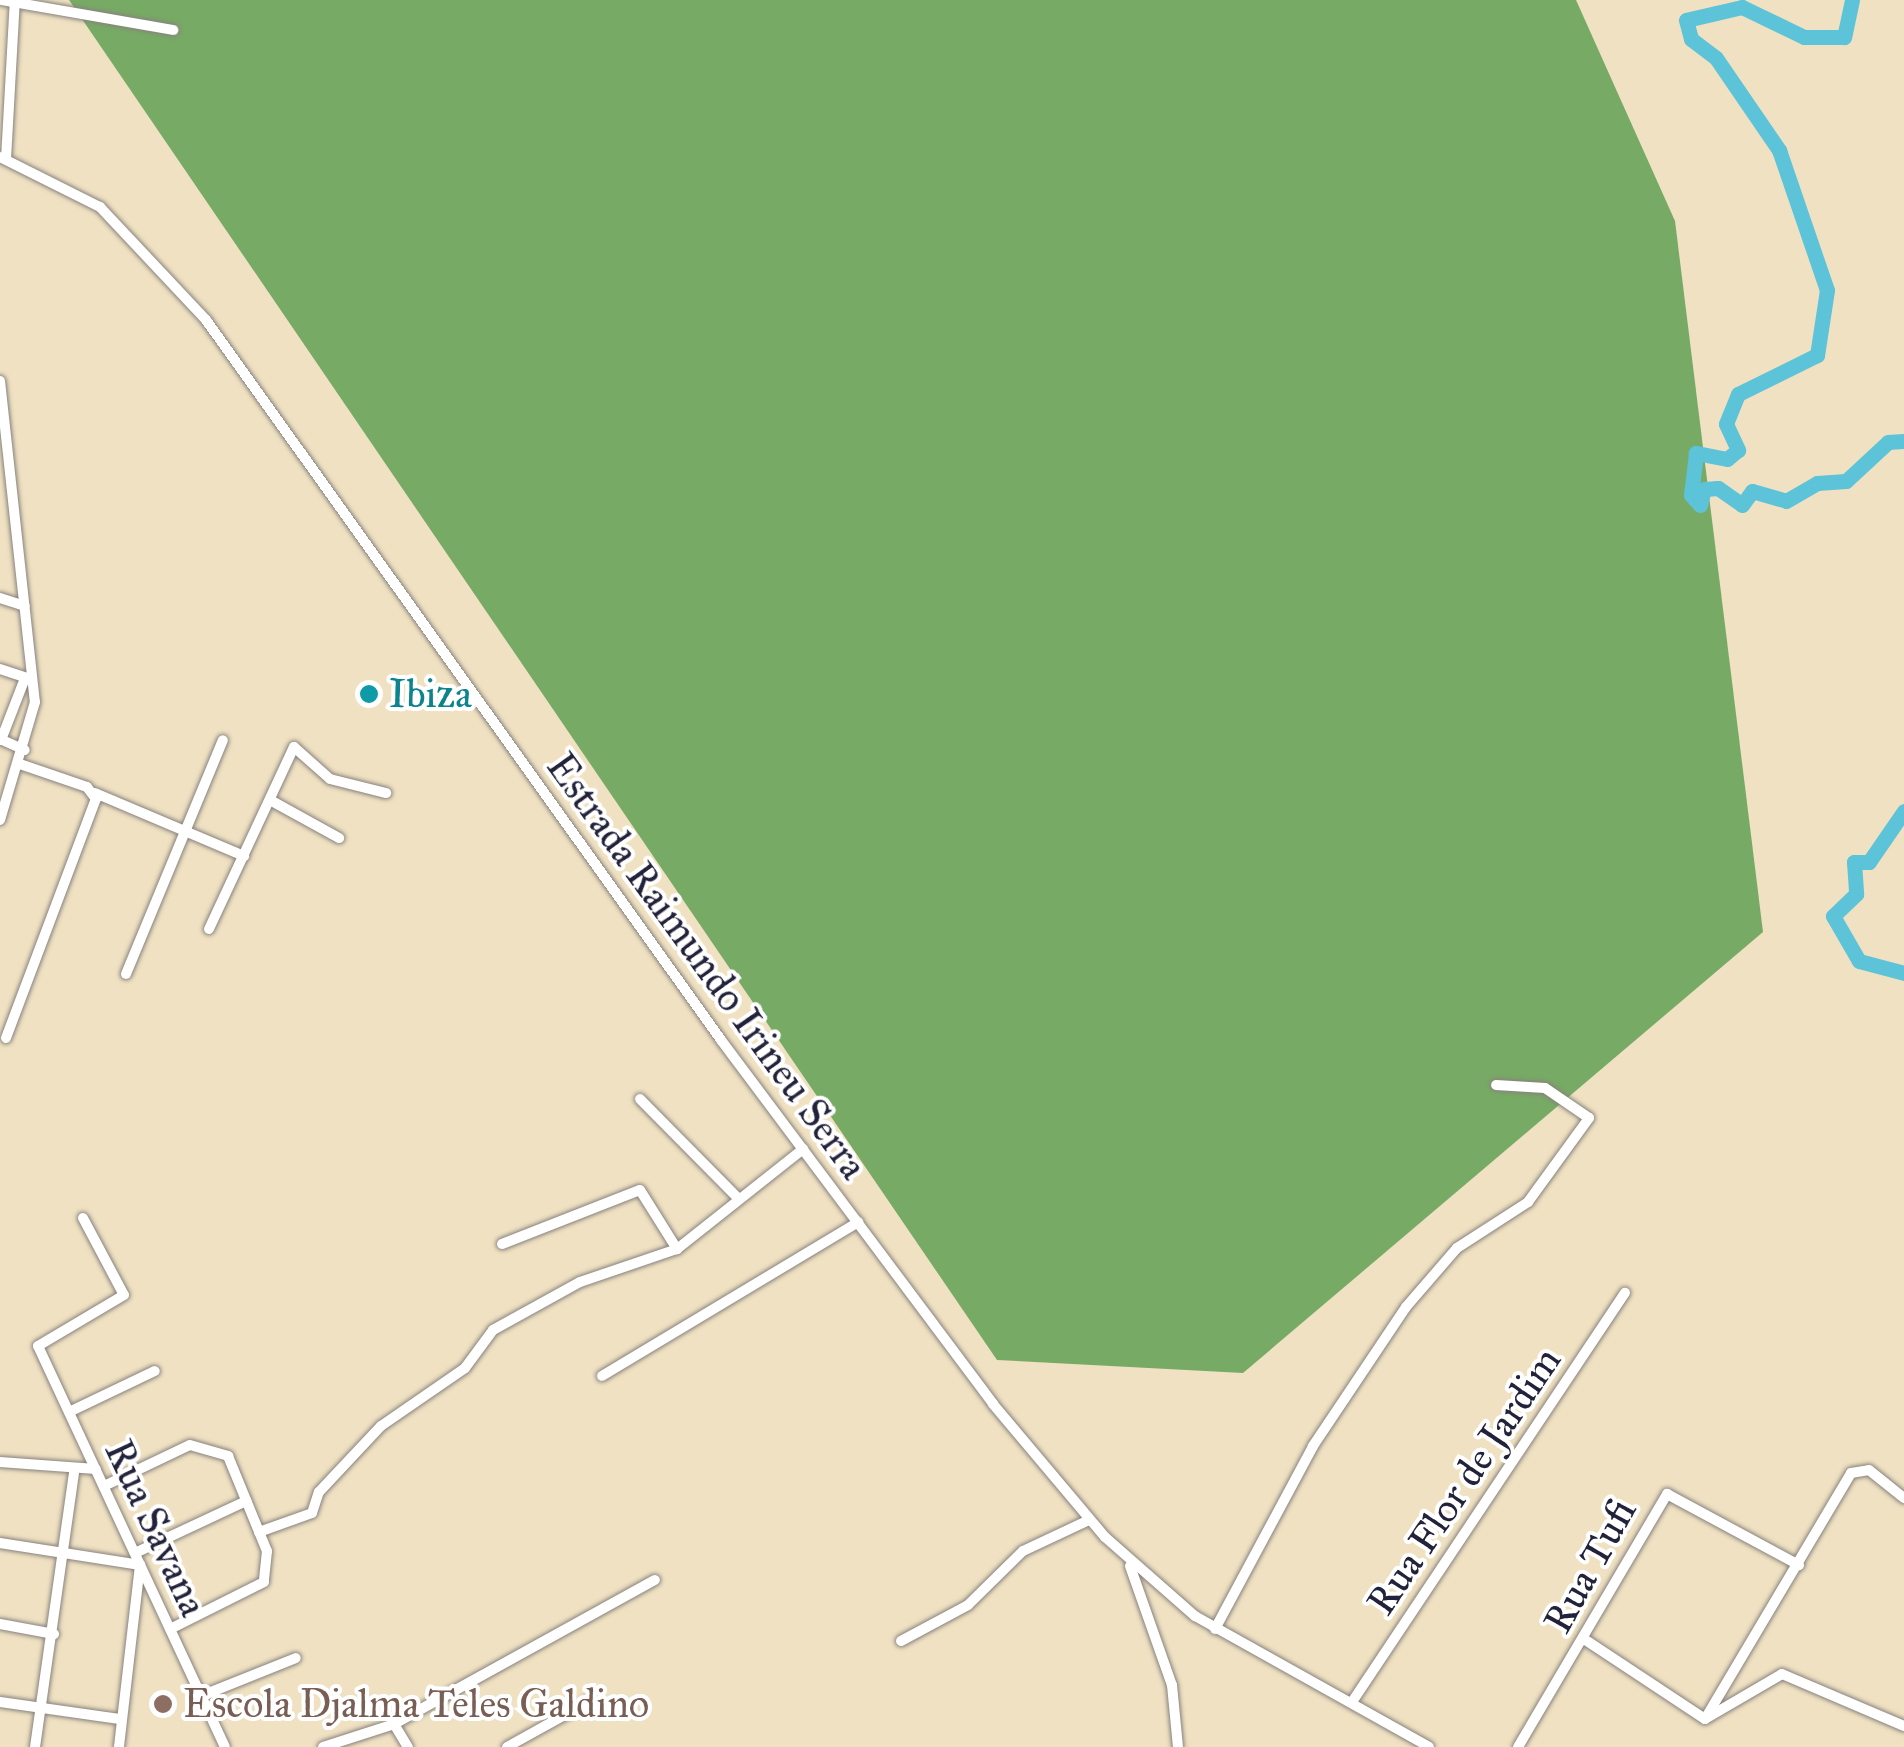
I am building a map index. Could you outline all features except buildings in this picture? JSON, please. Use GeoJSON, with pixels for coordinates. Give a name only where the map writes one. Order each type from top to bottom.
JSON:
{"type":"FeatureCollection","features":[{"type":"Feature","properties":{"kind":"street"},"geometry":{"type":"LineString","coordinates":[[1,0],[174,30]]}},
{"type":"Feature","properties":{"kind":"street"},"geometry":{"type":"LineString","coordinates":[[3,158],[6,68],[15,1]]}},
{"type":"Feature","properties":{"kind":"street","name":"Estrada Raimundo Irineu Serra"},"geometry":{"type":"LineString","coordinates":[[3,158],[100,207],[206,320],[803,1149],[1089,1520],[1130,1565],[1215,1629],[1429,1747]]}},
{"type":"Feature","properties":{"kind":"street"},"geometry":{"type":"LineString","coordinates":[[0,381],[29,677],[26,750],[1,813]]}},
{"type":"Feature","properties":{"kind":"street"},"geometry":{"type":"LineString","coordinates":[[0,598],[25,606]]}},
{"type":"Feature","properties":{"kind":"street"},"geometry":{"type":"LineString","coordinates":[[0,670],[29,677]]}},
{"type":"Feature","properties":{"kind":"street"},"geometry":{"type":"LineString","coordinates":[[26,750],[0,739],[29,677]]}},
{"type":"Feature","properties":{"kind":"street"},"geometry":{"type":"LineString","coordinates":[[126,974],[181,825],[223,740]]}},
{"type":"Feature","properties":{"kind":"street"},"geometry":{"type":"LineString","coordinates":[[209,929],[294,748],[330,780],[386,792]]}},
{"type":"Feature","properties":{"kind":"street"},"geometry":{"type":"LineString","coordinates":[[20,764],[181,825],[244,856]]}},
{"type":"Feature","properties":{"kind":"street"},"geometry":{"type":"LineString","coordinates":[[6,1038],[95,793]]}},
{"type":"Feature","properties":{"kind":"street"},"geometry":{"type":"LineString","coordinates":[[270,800],[339,838]]}},
{"type":"Feature","properties":{"kind":"street"},"geometry":{"type":"LineString","coordinates":[[1215,1629],[1296,1476],[1406,1306],[1457,1248],[1528,1202],[1588,1120],[1545,1088],[1496,1085]]}},
{"type":"Feature","properties":{"kind":"street"},"geometry":{"type":"LineString","coordinates":[[640,1099],[737,1196]]}},
{"type":"Feature","properties":{"kind":"street"},"geometry":{"type":"LineString","coordinates":[[259,1532],[312,1513],[370,1438],[465,1368],[494,1330],[580,1282],[677,1248],[737,1196],[762,1189],[803,1149]]}},
{"type":"Feature","properties":{"kind":"street"},"geometry":{"type":"LineString","coordinates":[[502,1244],[640,1190],[677,1248]]}},
{"type":"Feature","properties":{"kind":"street","name":"Rua Savana"},"geometry":{"type":"LineString","coordinates":[[83,1218],[124,1295],[44,1335],[38,1346],[225,1747]]}},
{"type":"Feature","properties":{"kind":"street"},"geometry":{"type":"LineString","coordinates":[[602,1376],[858,1222]]}},
{"type":"Feature","properties":{"kind":"street","name":"Rua Flor de Jardim"},"geometry":{"type":"LineString","coordinates":[[1352,1702],[1625,1293]]}},
{"type":"Feature","properties":{"kind":"street"},"geometry":{"type":"LineString","coordinates":[[69,1412],[155,1371]]}},
{"type":"Feature","properties":{"kind":"street"},"geometry":{"type":"LineString","coordinates":[[104,1486],[185,1446],[225,1452],[259,1532],[264,1582],[170,1628]]}},
{"type":"Feature","properties":{"kind":"street"},"geometry":{"type":"LineString","coordinates":[[0,1462],[74,1472],[96,1469]]}},
{"type":"Feature","properties":{"kind":"street"},"geometry":{"type":"LineString","coordinates":[[1705,1718],[1851,1473],[1869,1470],[1904,1498]]}},
{"type":"Feature","properties":{"kind":"street"},"geometry":{"type":"LineString","coordinates":[[35,1747],[66,1553],[74,1472]]}},
{"type":"Feature","properties":{"kind":"street","name":"Rua Tufi"},"geometry":{"type":"LineString","coordinates":[[1518,1747],[1666,1494],[1799,1565]]}},
{"type":"Feature","properties":{"kind":"street"},"geometry":{"type":"LineString","coordinates":[[0,1543],[138,1559],[246,1501]]}},
{"type":"Feature","properties":{"kind":"street"},"geometry":{"type":"LineString","coordinates":[[901,1641],[979,1597],[1023,1551],[1089,1520]]}},
{"type":"Feature","properties":{"kind":"street"},"geometry":{"type":"LineString","coordinates":[[119,1747],[138,1559]]}},
{"type":"Feature","properties":{"kind":"street"},"geometry":{"type":"LineString","coordinates":[[1130,1565],[1172,1685],[1178,1746]]}},
{"type":"Feature","properties":{"kind":"street"},"geometry":{"type":"LineString","coordinates":[[323,1747],[394,1724],[654,1580]]}},
{"type":"Feature","properties":{"kind":"street"},"geometry":{"type":"LineString","coordinates":[[0,1624],[54,1634]]}},
{"type":"Feature","properties":{"kind":"street"},"geometry":{"type":"LineString","coordinates":[[1584,1640],[1705,1718]]}},
{"type":"Feature","properties":{"kind":"street"},"geometry":{"type":"LineString","coordinates":[[201,1696],[296,1658]]}},
{"type":"Feature","properties":{"kind":"street"},"geometry":{"type":"LineString","coordinates":[[1705,1718],[1782,1674],[1904,1726]]}},
{"type":"Feature","properties":{"kind":"street"},"geometry":{"type":"LineString","coordinates":[[0,1702],[120,1719]]}},
{"type":"Feature","properties":{"kind":"street"},"geometry":{"type":"LineString","coordinates":[[507,1747],[588,1702]]}},
{"type":"Feature","properties":{"kind":"street"},"geometry":{"type":"LineString","coordinates":[[394,1724],[408,1747]]}},
{"type":"Feature","properties":{"kind":"green space"},"geometry":{"type":"Polygon","coordinates":[[[69,0],[1576,0],[1675,221],[1763,932],[1243,1373],[997,1360],[69,0]]]}},
{"type":"Feature","properties":{"kind":"waterway"},"geometry":{"type":"LineString","coordinates":[[1852,0],[1844,37],[1804,37],[1742,7],[1686,20],[1691,39],[1716,58],[1779,150],[1827,290],[1817,355],[1738,394],[1726,424],[1738,450],[1727,459],[1696,453],[1691,495],[1700,505],[1704,489],[1718,488],[1742,505],[1752,491],[1786,501],[1817,483],[1846,481],[1888,442],[1904,441]]}},
{"type":"Feature","properties":{"kind":"waterway"},"geometry":{"type":"LineString","coordinates":[[1904,811],[1869,862],[1854,862],[1856,894],[1833,916],[1859,961],[1904,973]]}},
{"type":"Feature","properties":{"kind":"place","name":"Ibiza"},"geometry":{"type":"Point","coordinates":[369,694]}},
{"type":"Feature","properties":{"kind":"place","name":"Escola Djalma Teles Galdino"},"geometry":{"type":"Point","coordinates":[163,1704]}}]}
